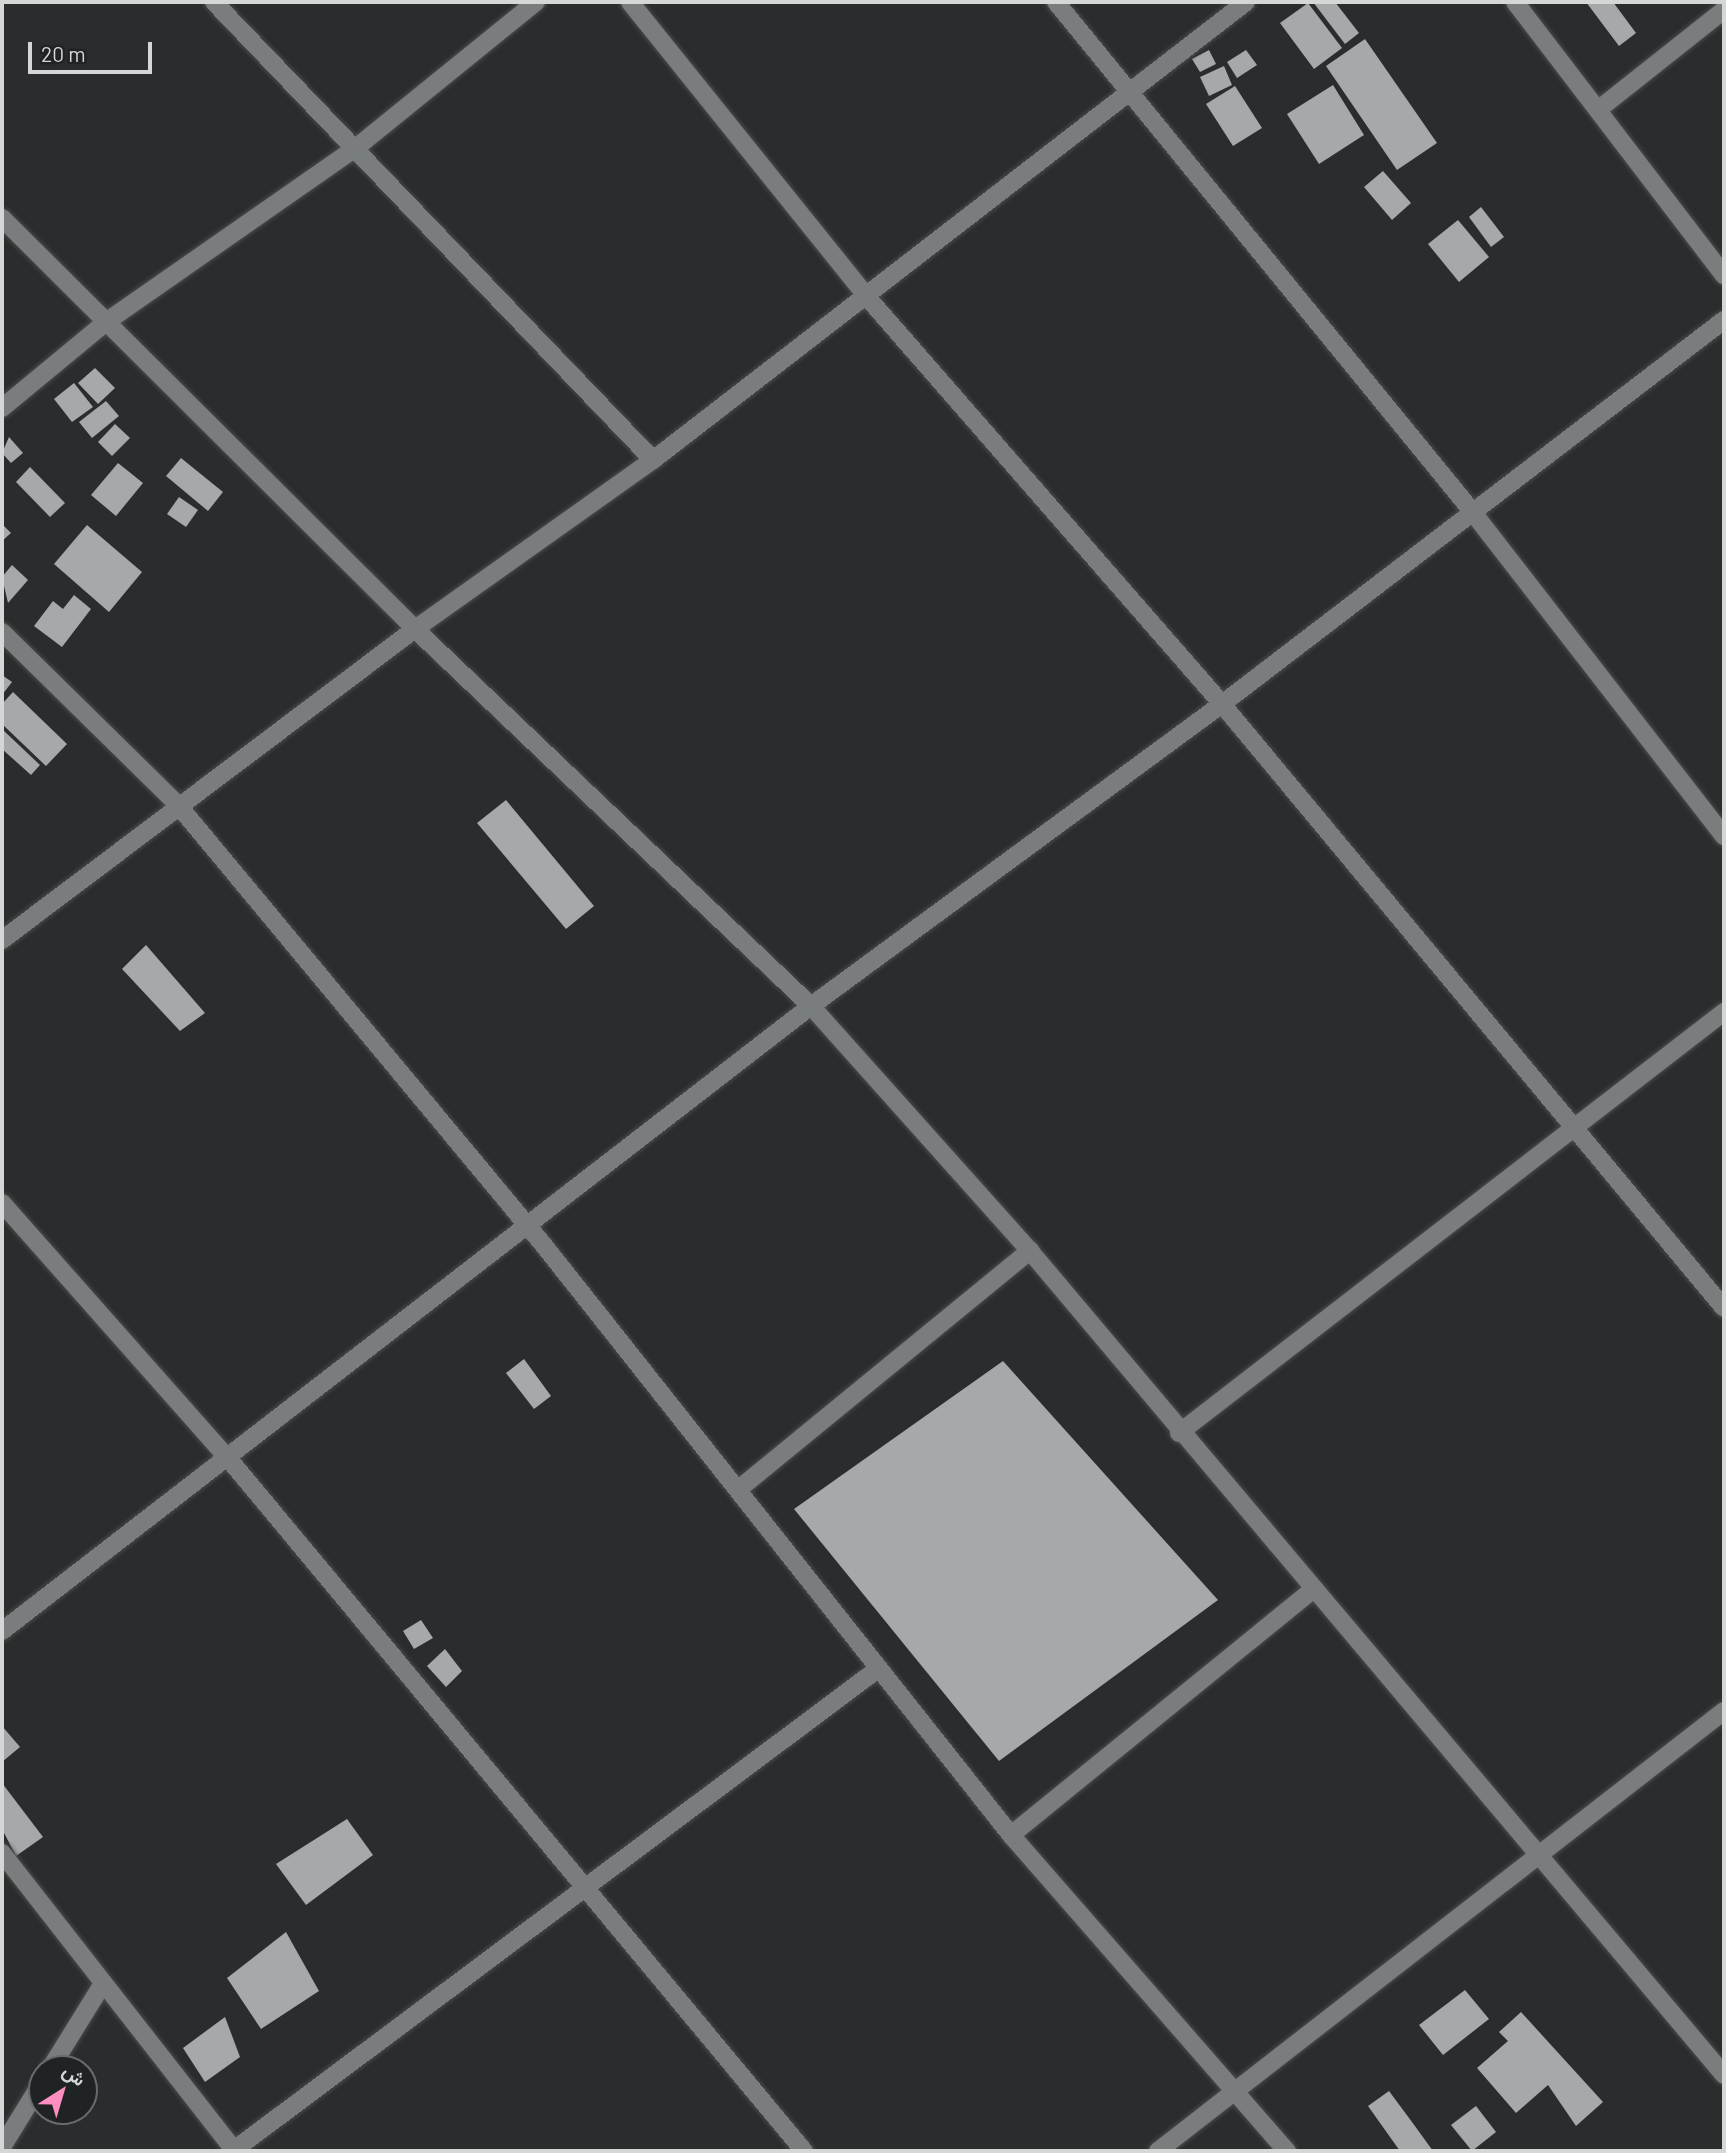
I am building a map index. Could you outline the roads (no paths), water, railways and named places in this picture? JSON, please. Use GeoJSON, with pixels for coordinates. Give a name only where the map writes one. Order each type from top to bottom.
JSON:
{"type":"FeatureCollection","features":[{"type":"Feature","properties":{"kind":"street"},"geometry":{"type":"LineString","coordinates":[[214,2],[358,146],[653,460]]}},
{"type":"Feature","properties":{"kind":"street"},"geometry":{"type":"LineString","coordinates":[[2,408],[106,322],[358,146],[536,2]]}},
{"type":"Feature","properties":{"kind":"street"},"geometry":{"type":"LineString","coordinates":[[630,2],[867,297],[1222,704],[1576,1126],[1724,1308]]}},
{"type":"Feature","properties":{"kind":"street"},"geometry":{"type":"LineString","coordinates":[[1056,2],[1132,90],[1471,510],[1724,836]]}},
{"type":"Feature","properties":{"kind":"street"},"geometry":{"type":"LineString","coordinates":[[2,940],[415,629],[653,460],[1246,2]]}},
{"type":"Feature","properties":{"kind":"street"},"geometry":{"type":"LineString","coordinates":[[1515,2],[1724,275]]}},
{"type":"Feature","properties":{"kind":"street"},"geometry":{"type":"LineString","coordinates":[[1599,110],[1724,10]]}},
{"type":"Feature","properties":{"kind":"street"},"geometry":{"type":"LineString","coordinates":[[2,218],[415,629],[811,1006],[1031,1251],[1179,1433],[1724,2075]]}},
{"type":"Feature","properties":{"kind":"street"},"geometry":{"type":"LineString","coordinates":[[2,1631],[530,1228],[811,1006],[1222,704],[1471,510],[1724,320]]}},
{"type":"Feature","properties":{"kind":"street"},"geometry":{"type":"LineString","coordinates":[[2,632],[178,805],[530,1228],[740,1488],[878,1669],[1011,1835],[1287,2151]]}},
{"type":"Feature","properties":{"kind":"street"},"geometry":{"type":"LineString","coordinates":[[1179,1433],[1724,1012]]}},
{"type":"Feature","properties":{"kind":"street"},"geometry":{"type":"LineString","coordinates":[[2,1203],[228,1458],[581,1891],[804,2151]]}},
{"type":"Feature","properties":{"kind":"street"},"geometry":{"type":"LineString","coordinates":[[740,1488],[1031,1251]]}},
{"type":"Feature","properties":{"kind":"street"},"geometry":{"type":"LineString","coordinates":[[1011,1835],[1312,1590]]}},
{"type":"Feature","properties":{"kind":"street"},"geometry":{"type":"LineString","coordinates":[[2,1853],[102,1985],[235,2150],[878,1669]]}},
{"type":"Feature","properties":{"kind":"street"},"geometry":{"type":"LineString","coordinates":[[1158,2151],[1233,2088],[1724,1712]]}},
{"type":"Feature","properties":{"kind":"street"},"geometry":{"type":"LineString","coordinates":[[59,2055],[102,1985]]}},
{"type":"Feature","properties":{"kind":"street"},"geometry":{"type":"LineString","coordinates":[[2,2147],[28,2105]]}}]}
